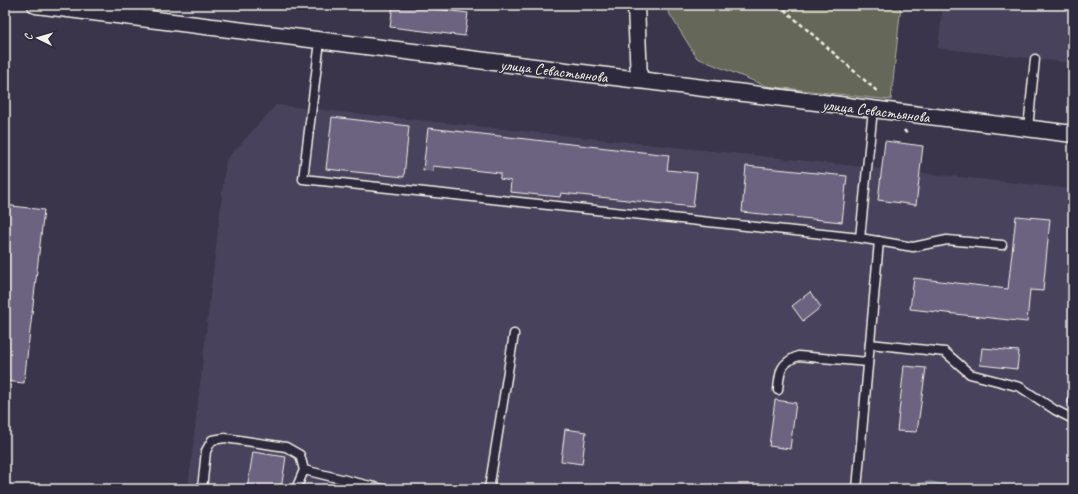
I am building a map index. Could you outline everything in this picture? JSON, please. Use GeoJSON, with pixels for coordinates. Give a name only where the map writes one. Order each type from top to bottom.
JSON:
{"type":"FeatureCollection","features":[{"type":"Feature","properties":{"kind":"street","name":"улица Севастьянова"},"geometry":{"type":"LineString","coordinates":[[36,5],[1073,134]]}},
{"type":"Feature","properties":{"kind":"street"},"geometry":{"type":"LineString","coordinates":[[636,5],[639,80]]}},
{"type":"Feature","properties":{"kind":"lane"},"geometry":{"type":"LineString","coordinates":[[320,41],[303,179],[860,238],[913,247],[947,240],[1002,245]]}},
{"type":"Feature","properties":{"kind":"lane"},"geometry":{"type":"LineString","coordinates":[[1028,128],[1035,59]]}},
{"type":"Feature","properties":{"kind":"lane"},"geometry":{"type":"LineString","coordinates":[[860,238],[881,110]]}},
{"type":"Feature","properties":{"kind":"lane"},"geometry":{"type":"LineString","coordinates":[[857,489],[879,241]]}},
{"type":"Feature","properties":{"kind":"lane"},"geometry":{"type":"LineString","coordinates":[[489,489],[514,334]]}},
{"type":"Feature","properties":{"kind":"lane"},"geometry":{"type":"LineString","coordinates":[[870,344],[945,352],[970,374],[1020,387],[1055,410],[1073,419]]}},
{"type":"Feature","properties":{"kind":"lane"},"geometry":{"type":"LineString","coordinates":[[778,390],[780,372],[787,360],[798,356],[868,362]]}},
{"type":"Feature","properties":{"kind":"lane"},"geometry":{"type":"LineString","coordinates":[[202,489],[206,451],[212,440],[225,438],[286,447],[300,455],[304,470],[296,489]]}},
{"type":"Feature","properties":{"kind":"lane"},"geometry":{"type":"LineString","coordinates":[[304,470],[383,489]]}},
{"type":"Feature","properties":{"kind":"path"},"geometry":{"type":"LineString","coordinates":[[779,5],[880,93],[881,110],[908,135]]}},
{"type":"Feature","properties":{"kind":"shaded area"},"geometry":{"type":"Polygon","coordinates":[[[943,5],[1073,5],[1073,63],[938,48],[943,5]]]}},
{"type":"Feature","properties":{"kind":"shaded area"},"geometry":{"type":"Polygon","coordinates":[[[276,105],[1073,189],[1073,489],[188,489],[226,160],[276,105]]]}},
{"type":"Feature","properties":{"kind":"green space"},"geometry":{"type":"Polygon","coordinates":[[[664,5],[901,5],[891,100],[766,86],[697,58],[664,5]]]}},
{"type":"Feature","properties":{"kind":"water"},"geometry":{"type":"Polygon","coordinates":[[[931,482],[948,486],[952,489],[907,489],[915,484],[931,482]]]}},
{"type":"Feature","properties":{"kind":"building"},"geometry":{"type":"Polygon","coordinates":[[[393,5],[405,5],[468,13],[465,36],[390,27],[393,5]]]}},
{"type":"Feature","properties":{"kind":"building"},"geometry":{"type":"Polygon","coordinates":[[[332,117],[409,126],[404,177],[326,169],[332,117]]]}},
{"type":"Feature","properties":{"kind":"building"},"geometry":{"type":"Polygon","coordinates":[[[428,128],[669,155],[667,170],[697,173],[693,207],[561,193],[560,197],[510,192],[511,181],[500,179],[500,173],[433,166],[433,171],[423,170],[428,128]]]}},
{"type":"Feature","properties":{"kind":"building"},"geometry":{"type":"Polygon","coordinates":[[[885,141],[923,146],[916,205],[878,200],[885,141]]]}},
{"type":"Feature","properties":{"kind":"building"},"geometry":{"type":"Polygon","coordinates":[[[746,166],[847,176],[842,222],[742,212],[746,166]]]}},
{"type":"Feature","properties":{"kind":"building"},"geometry":{"type":"Polygon","coordinates":[[[5,205],[44,210],[24,383],[5,381],[5,205]]]}},
{"type":"Feature","properties":{"kind":"building"},"geometry":{"type":"Polygon","coordinates":[[[1016,216],[1050,219],[1043,291],[1030,290],[1027,322],[910,309],[914,278],[1008,289],[1016,216]]]}},
{"type":"Feature","properties":{"kind":"building"},"geometry":{"type":"Polygon","coordinates":[[[810,292],[821,307],[803,321],[792,306],[810,292]]]}},
{"type":"Feature","properties":{"kind":"building"},"geometry":{"type":"Polygon","coordinates":[[[982,348],[1019,351],[1017,369],[980,365],[982,348]]]}},
{"type":"Feature","properties":{"kind":"building"},"geometry":{"type":"Polygon","coordinates":[[[1073,351],[1073,403],[1068,403],[1073,351]]]}},
{"type":"Feature","properties":{"kind":"building"},"geometry":{"type":"Polygon","coordinates":[[[904,366],[926,368],[917,432],[897,431],[904,366]]]}},
{"type":"Feature","properties":{"kind":"building"},"geometry":{"type":"Polygon","coordinates":[[[775,400],[796,403],[790,449],[769,446],[775,400]]]}},
{"type":"Feature","properties":{"kind":"building"},"geometry":{"type":"Polygon","coordinates":[[[565,429],[586,432],[582,464],[561,461],[565,429]]]}},
{"type":"Feature","properties":{"kind":"building"},"geometry":{"type":"Polygon","coordinates":[[[253,452],[286,457],[281,489],[247,489],[253,452]]]}}]}
